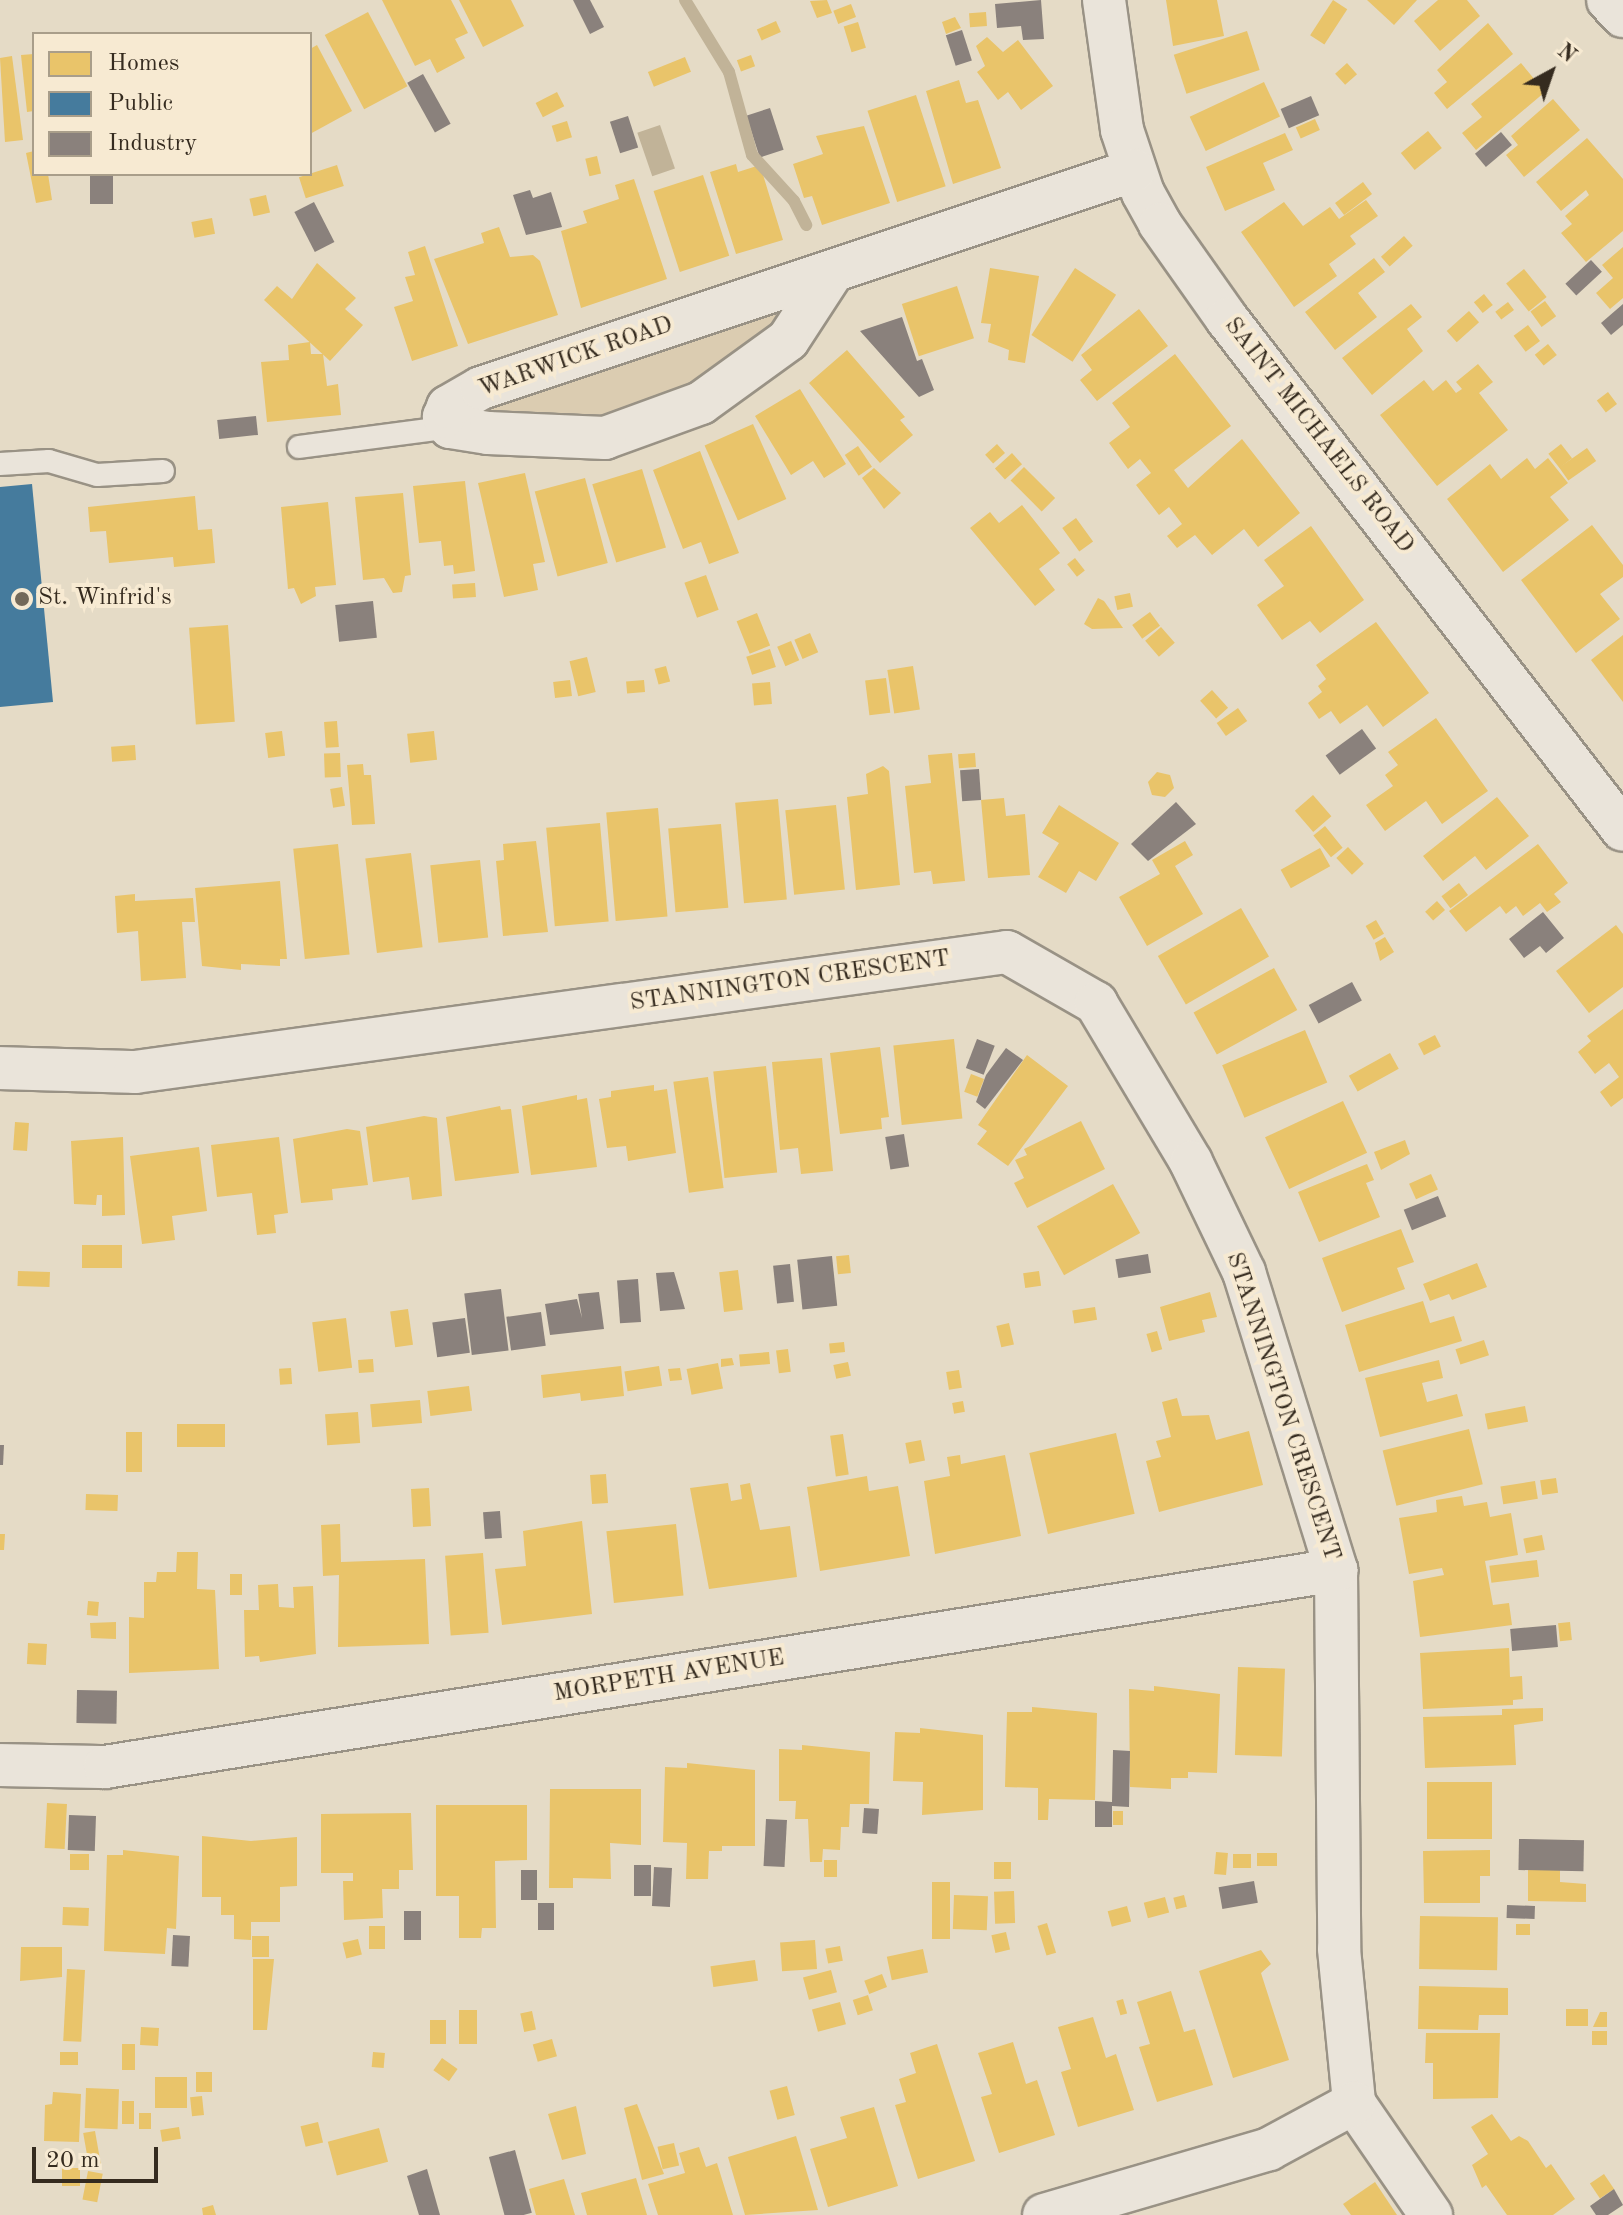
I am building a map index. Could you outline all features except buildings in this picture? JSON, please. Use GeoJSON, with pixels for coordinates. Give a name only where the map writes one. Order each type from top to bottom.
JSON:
{"type":"FeatureCollection","features":[{"type":"Feature","properties":{"kind":"street","name":"SAINT MICHAELS ROAD"},"geometry":{"type":"LineString","coordinates":[[1104,0],[1122,130],[1135,170],[1160,224],[1195,276],[1623,830]]}},
{"type":"Feature","properties":{"kind":"street"},"geometry":{"type":"LineString","coordinates":[[1608,0],[1623,16]]}},
{"type":"Feature","properties":{"kind":"street","name":"WARWICK ROAD"},"geometry":{"type":"LineString","coordinates":[[833,271],[788,340],[701,403],[605,438],[450,427],[444,417],[448,407],[481,388],[1135,170]]}},
{"type":"Feature","properties":{"kind":"street","name":"STANNINGTON CRESCENT"},"geometry":{"type":"LineString","coordinates":[[0,1068],[135,1072],[1007,952],[1096,1003],[1191,1162],[1244,1272],[1336,1570],[1339,1949],[1354,2103]]}},
{"type":"Feature","properties":{"kind":"street","name":"MORPETH AVENUE"},"geometry":{"type":"LineString","coordinates":[[0,1765],[105,1767],[1336,1570]]}},
{"type":"Feature","properties":{"kind":"street"},"geometry":{"type":"LineString","coordinates":[[1044,2215],[1269,2149],[1354,2103],[1431,2215]]}},
{"type":"Feature","properties":{"kind":"lane"},"geometry":{"type":"LineString","coordinates":[[299,447],[450,427]]}},
{"type":"Feature","properties":{"kind":"lane"},"geometry":{"type":"LineString","coordinates":[[0,464],[49,461],[97,475],[163,471]]}},
{"type":"Feature","properties":{"kind":"shaded area"},"geometry":{"type":"Polygon","coordinates":[[[660,125],[675,168],[652,176],[637,133],[660,125]]]}},
{"type":"Feature","properties":{"kind":"shaded area"},"geometry":{"type":"Polygon","coordinates":[[[772,308],[783,312],[786,321],[726,373],[616,424],[495,418],[492,408],[497,400],[772,308]]]}},
{"type":"Feature","properties":{"kind":"waterway"},"geometry":{"type":"LineString","coordinates":[[685,0],[729,72],[752,155],[794,201],[806,225]]}},
{"type":"Feature","properties":{"kind":"place","name":"St. Winfrid's"},"geometry":{"type":"Point","coordinates":[22,599]}}]}
